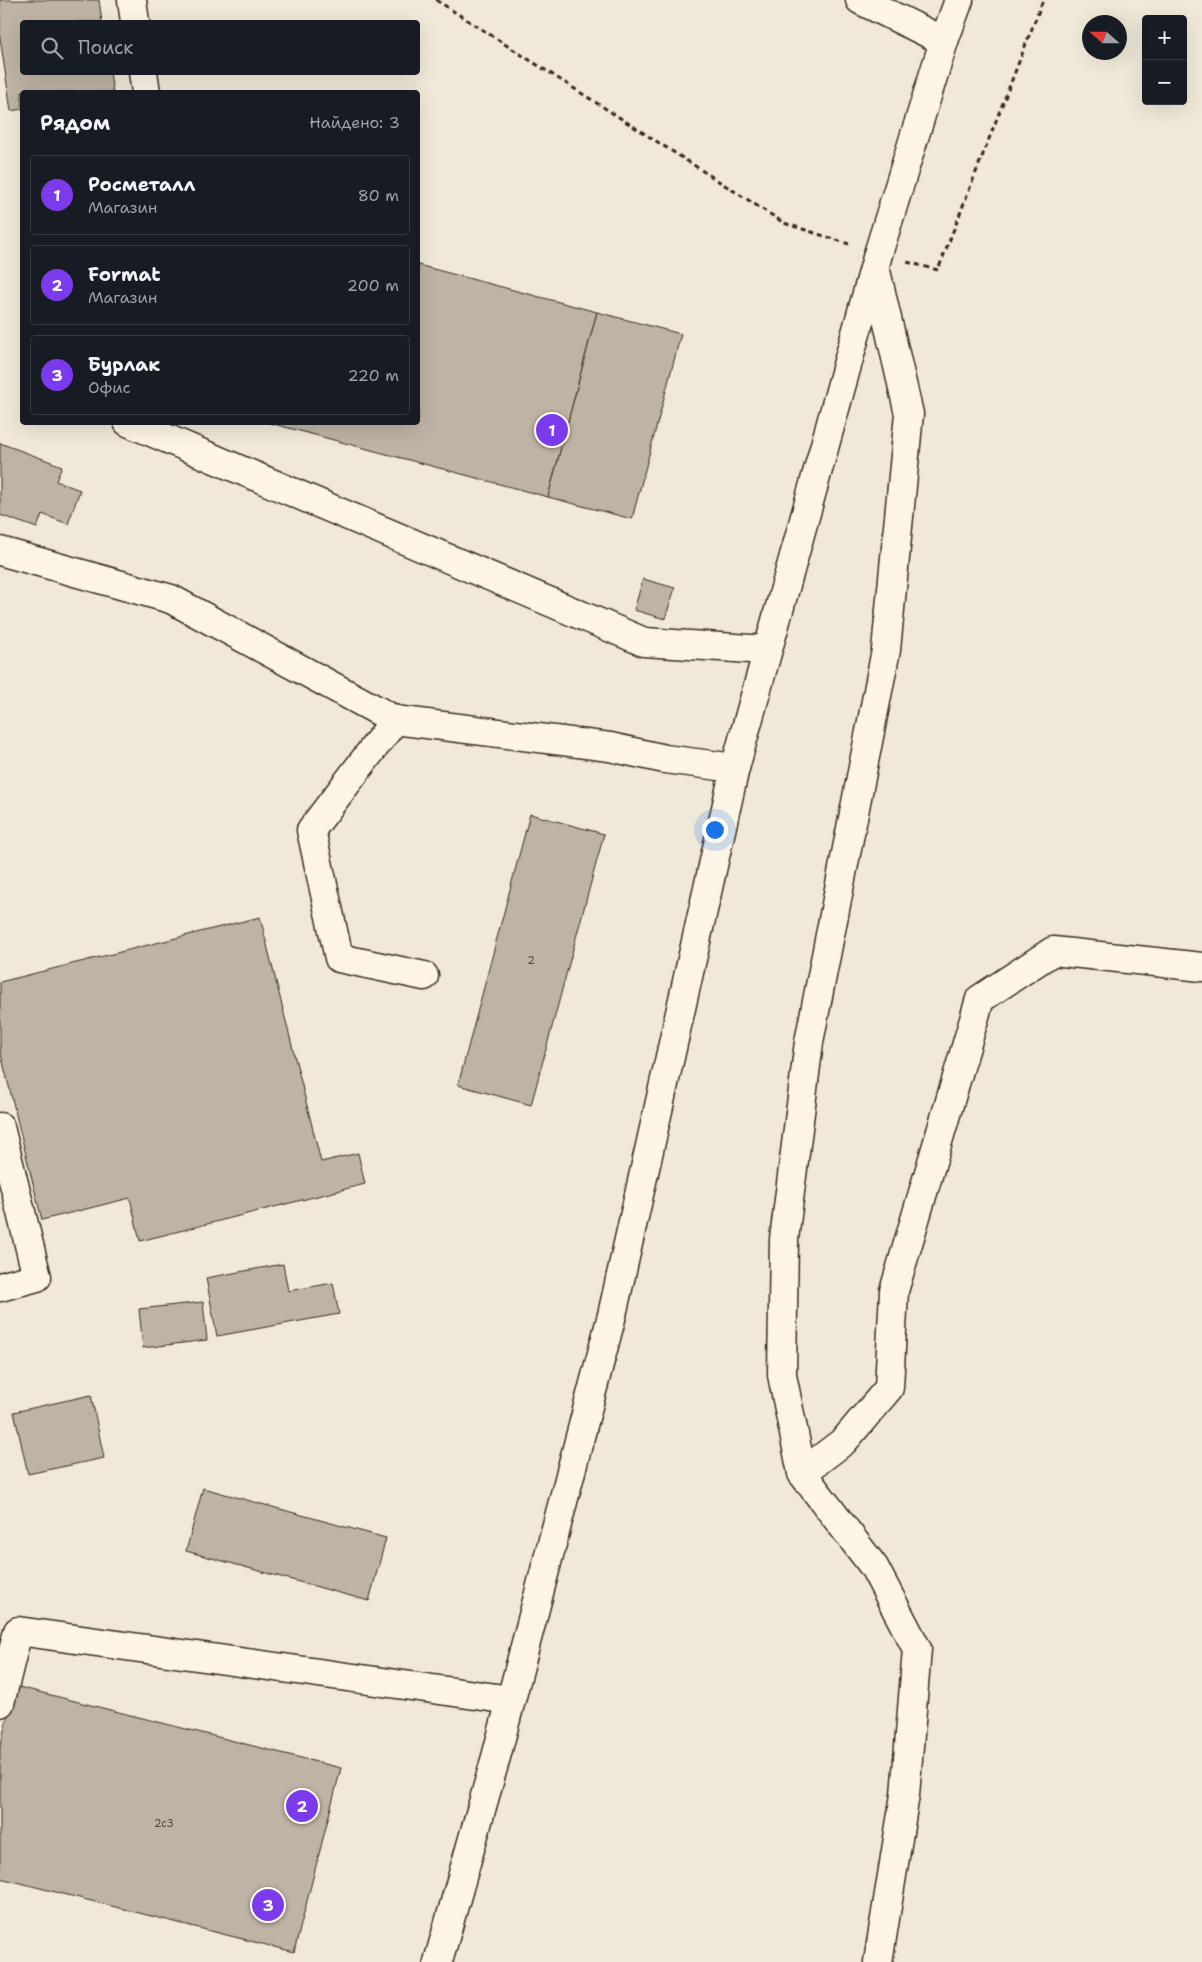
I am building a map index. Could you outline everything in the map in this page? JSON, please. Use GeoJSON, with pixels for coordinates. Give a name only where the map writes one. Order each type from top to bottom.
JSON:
{"type":"FeatureCollection","features":[{"type":"Feature","properties":{"kind":"street"},"geometry":{"type":"LineString","coordinates":[[132,0],[135,20]]}},
{"type":"Feature","properties":{"kind":"street"},"geometry":{"type":"LineString","coordinates":[[860,0],[944,41]]}},
{"type":"Feature","properties":{"kind":"street"},"geometry":{"type":"LineString","coordinates":[[438,1962],[511,1700],[612,1315],[735,768],[766,650],[876,267],[878,254],[944,41],[959,0]]}},
{"type":"Feature","properties":{"kind":"street"},"geometry":{"type":"LineString","coordinates":[[143,75],[146,90]]}},
{"type":"Feature","properties":{"kind":"street"},"geometry":{"type":"LineString","coordinates":[[876,267],[908,414],[886,650],[810,1042],[784,1239],[782,1374],[802,1473],[874,1567],[917,1649],[905,1795],[878,1962]]}},
{"type":"Feature","properties":{"kind":"street"},"geometry":{"type":"LineString","coordinates":[[135,425],[644,642],[766,650]]}},
{"type":"Feature","properties":{"kind":"street"},"geometry":{"type":"LineString","coordinates":[[0,551],[171,599],[395,720],[610,747],[665,759],[735,768]]}},
{"type":"Feature","properties":{"kind":"street"},"geometry":{"type":"LineString","coordinates":[[395,720],[311,830],[338,958],[424,976]]}},
{"type":"Feature","properties":{"kind":"street"},"geometry":{"type":"LineString","coordinates":[[802,1473],[844,1441],[889,1388],[894,1291],[980,999],[1053,951],[1202,967]]}},
{"type":"Feature","properties":{"kind":"street"},"geometry":{"type":"LineString","coordinates":[[0,1126],[37,1277],[0,1287]]}},
{"type":"Feature","properties":{"kind":"street"},"geometry":{"type":"LineString","coordinates":[[0,1703],[18,1631],[511,1700]]}},
{"type":"Feature","properties":{"kind":"path"},"geometry":{"type":"LineString","coordinates":[[436,0],[784,223]]}},
{"type":"Feature","properties":{"kind":"path"},"geometry":{"type":"LineString","coordinates":[[938,270],[1043,0]]}},
{"type":"Feature","properties":{"kind":"building"},"geometry":{"type":"Polygon","coordinates":[[[0,0],[99,0],[102,20],[20,20],[20,75],[110,75],[113,90],[20,90],[20,109],[11,111],[0,38],[0,0]]]}},
{"type":"Feature","properties":{"kind":"building"},"geometry":{"type":"Polygon","coordinates":[[[420,266],[597,312],[548,497],[277,425],[420,425],[420,266]]]}},
{"type":"Feature","properties":{"kind":"building"},"geometry":{"type":"Polygon","coordinates":[[[597,312],[681,334],[632,519],[548,497],[597,312]]]}},
{"type":"Feature","properties":{"kind":"building"},"geometry":{"type":"Polygon","coordinates":[[[0,443],[62,466],[56,481],[80,490],[68,524],[42,514],[37,528],[0,515],[0,443]]]}},
{"type":"Feature","properties":{"kind":"building"},"geometry":{"type":"Polygon","coordinates":[[[643,579],[675,588],[665,619],[634,610],[643,579]]]}},
{"type":"Feature","properties":{"kind":"building"},"geometry":{"type":"Polygon","coordinates":[[[530,814],[604,834],[531,1105],[458,1085],[530,814]]]}},
{"type":"Feature","properties":{"kind":"building"},"geometry":{"type":"Polygon","coordinates":[[[260,917],[321,1162],[358,1153],[365,1184],[140,1241],[130,1198],[42,1220],[0,1050],[0,982],[260,917]]]}},
{"type":"Feature","properties":{"kind":"building"},"geometry":{"type":"Polygon","coordinates":[[[283,1264],[288,1291],[333,1283],[339,1314],[217,1336],[206,1278],[283,1264]]]}},
{"type":"Feature","properties":{"kind":"building"},"geometry":{"type":"Polygon","coordinates":[[[203,1302],[207,1340],[143,1348],[139,1309],[203,1302]]]}},
{"type":"Feature","properties":{"kind":"building"},"geometry":{"type":"Polygon","coordinates":[[[91,1395],[104,1458],[28,1474],[14,1412],[91,1395]]]}},
{"type":"Feature","properties":{"kind":"building"},"geometry":{"type":"Polygon","coordinates":[[[203,1488],[386,1538],[369,1601],[186,1551],[203,1488]]]}},
{"type":"Feature","properties":{"kind":"building"},"geometry":{"type":"Polygon","coordinates":[[[15,1686],[341,1768],[294,1952],[0,1878],[0,1747],[15,1686]]]}},
{"type":"Feature","properties":{"kind":"place","name":"Росметалл"},"geometry":{"type":"Point","coordinates":[552,430]}},
{"type":"Feature","properties":{"kind":"place","name":"Format"},"geometry":{"type":"Point","coordinates":[302,1806]}},
{"type":"Feature","properties":{"kind":"place","name":"Бурлак"},"geometry":{"type":"Point","coordinates":[268,1905]}}]}
